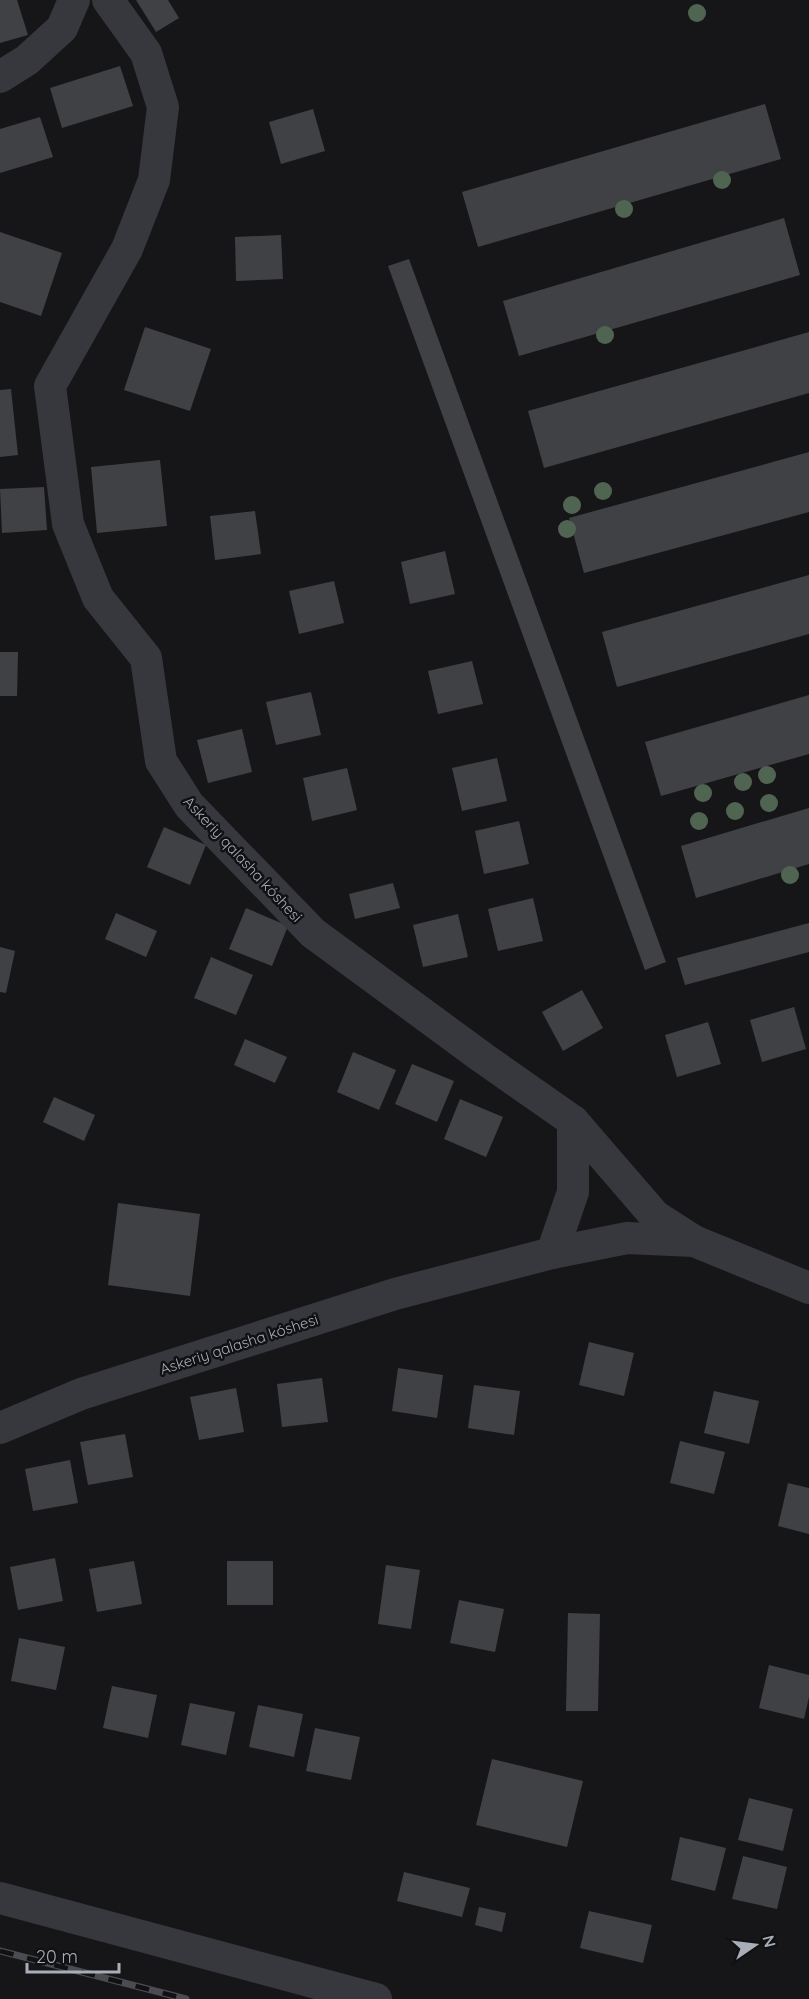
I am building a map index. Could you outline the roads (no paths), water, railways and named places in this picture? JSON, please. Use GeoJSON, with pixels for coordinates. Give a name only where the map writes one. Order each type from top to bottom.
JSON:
{"type":"FeatureCollection","features":[{"type":"Feature","properties":{"kind":"street"},"geometry":{"type":"LineString","coordinates":[[0,77],[27,60],[62,28],[74,0]]}},
{"type":"Feature","properties":{"kind":"street","name":"Askeriy qalasha kóshesi"},"geometry":{"type":"LineString","coordinates":[[108,0],[146,53],[163,107],[154,180],[127,249],[50,386],[68,524],[98,598],[146,658],[161,761],[189,805],[313,933],[573,1122],[655,1216],[694,1241],[809,1288]]}},
{"type":"Feature","properties":{"kind":"street"},"geometry":{"type":"LineString","coordinates":[[552,1253],[573,1192],[573,1122]]}},
{"type":"Feature","properties":{"kind":"street","name":"Askeriy qalasha kóshesi"},"geometry":{"type":"LineString","coordinates":[[0,1428],[81,1394],[395,1294],[552,1253],[627,1238],[694,1241]]}},
{"type":"Feature","properties":{"kind":"street"},"geometry":{"type":"LineString","coordinates":[[0,1898],[376,1999]]}},
{"type":"Feature","properties":{"kind":"railway"},"geometry":{"type":"LineString","coordinates":[[0,1951],[186,1999]]}}]}
